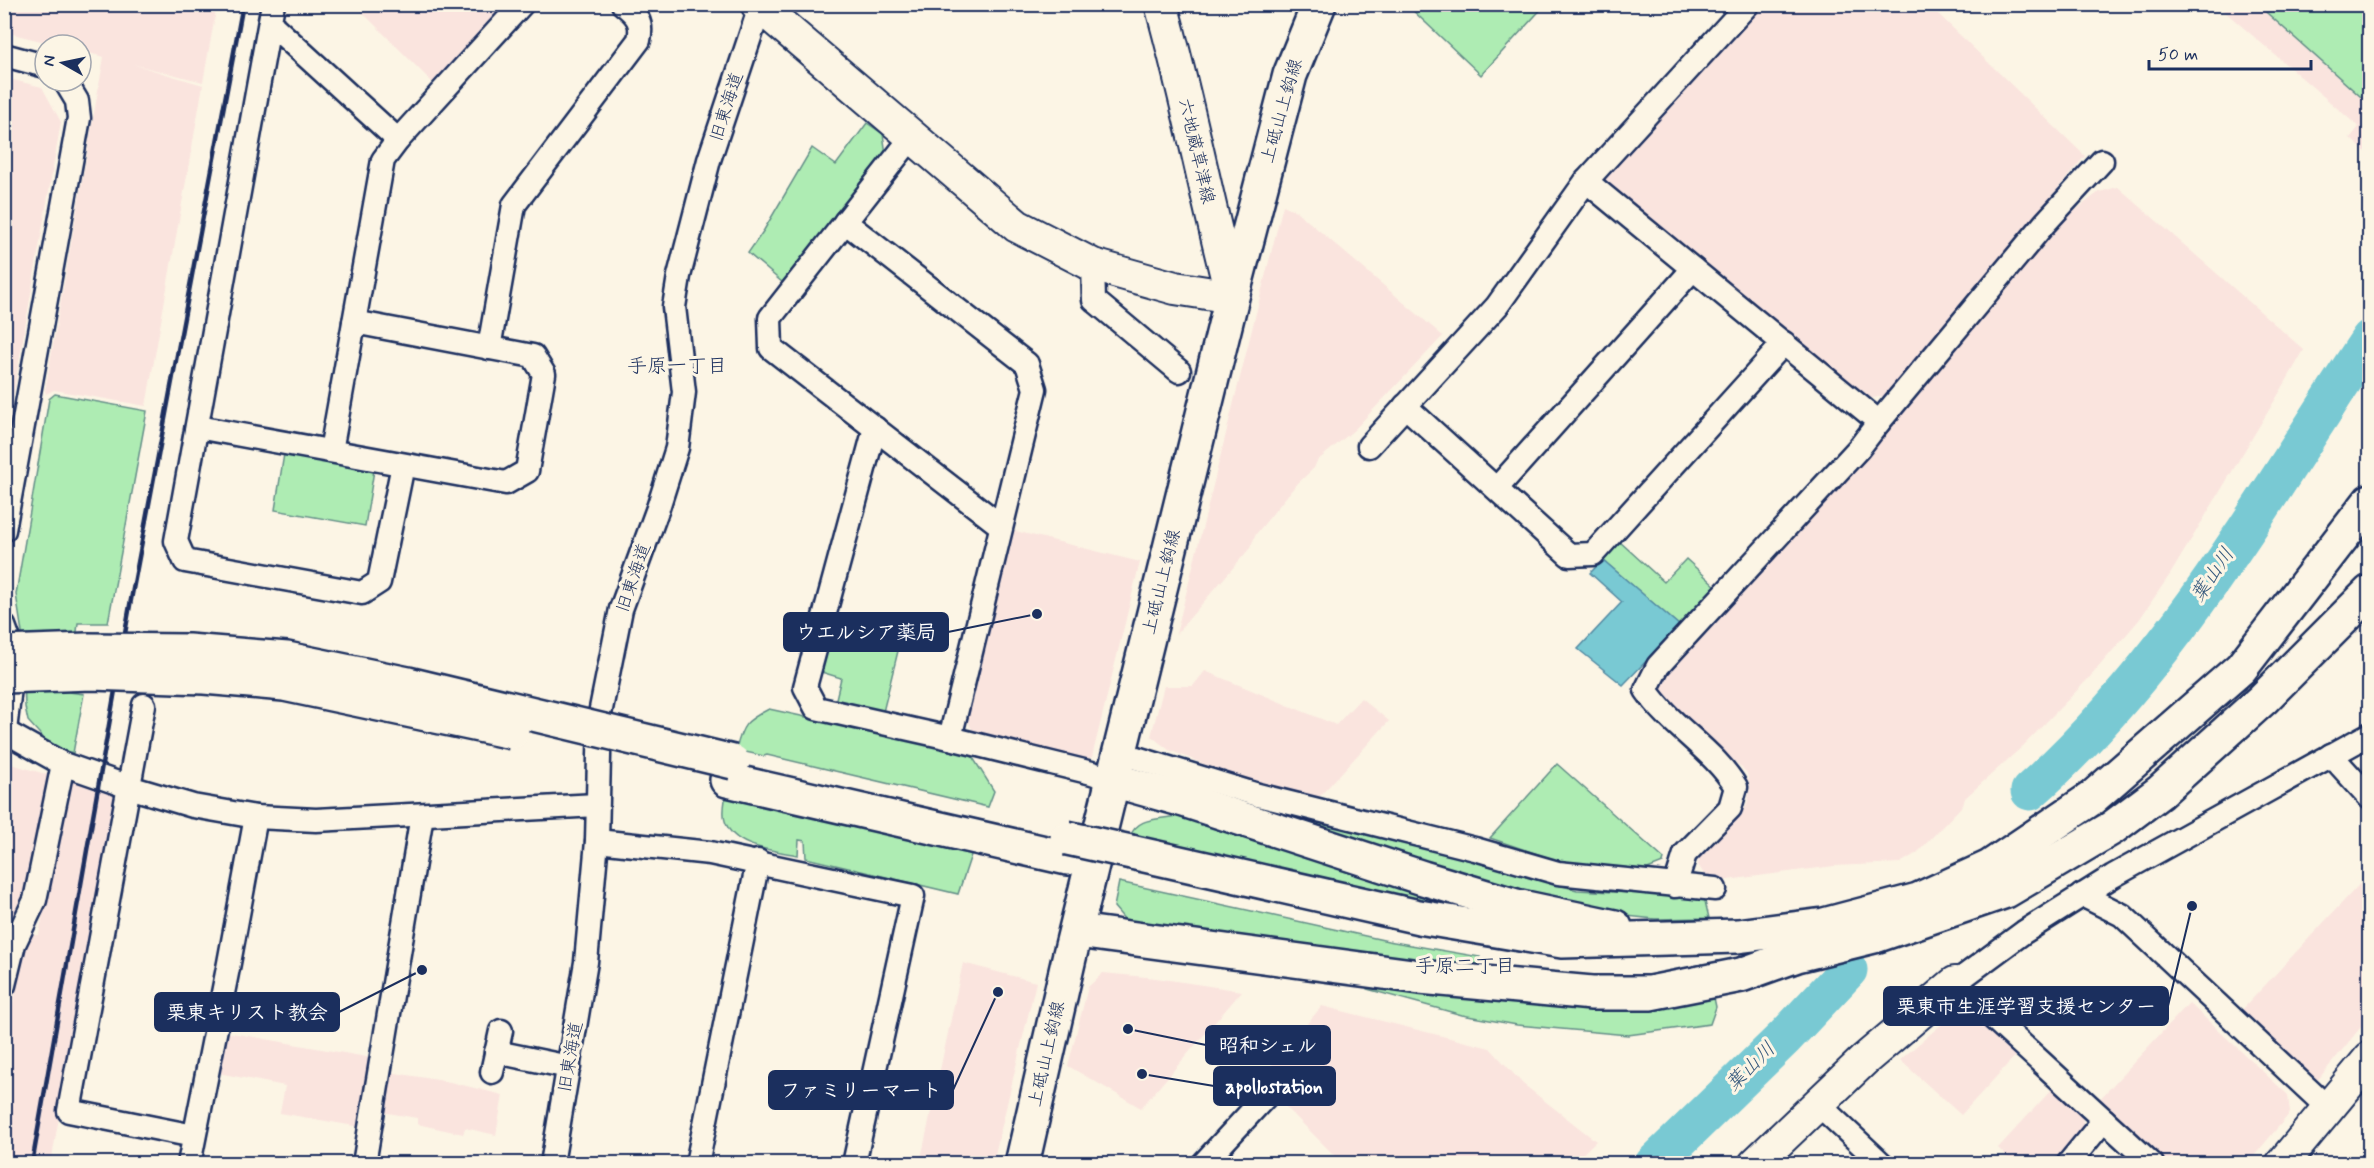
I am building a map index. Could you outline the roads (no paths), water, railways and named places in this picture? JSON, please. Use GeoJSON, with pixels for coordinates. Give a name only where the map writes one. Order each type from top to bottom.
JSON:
{"type":"FeatureCollection","features":[{"type":"Feature","properties":{"kind":"main road","name":"上砥山上鈎線"},"geometry":{"type":"LineString","coordinates":[[1022,1164],[1116,767],[1232,297],[1290,75],[1318,4]]}},
{"type":"Feature","properties":{"kind":"main road"},"geometry":{"type":"LineString","coordinates":[[4,676],[92,673],[204,677],[284,684],[730,771],[1130,862],[1419,917],[1562,941],[1671,940],[1738,936],[1824,925],[1918,900],[1990,867],[2092,798],[2241,668],[2370,501]]}},
{"type":"Feature","properties":{"kind":"main road"},"geometry":{"type":"LineString","coordinates":[[1077,931],[1420,977],[1592,993],[1650,993],[1741,975],[1797,955],[1878,934],[2006,891],[2112,828],[2160,792],[2263,699],[2370,592]]}},
{"type":"Feature","properties":{"kind":"main road"},"geometry":{"type":"LineString","coordinates":[[4,653],[87,650],[189,651],[287,659],[408,684],[730,771]]}},
{"type":"Feature","properties":{"kind":"main road"},"geometry":{"type":"LineString","coordinates":[[1116,767],[1184,800],[1423,878],[1516,906],[1671,940]]}},
{"type":"Feature","properties":{"kind":"main road"},"geometry":{"type":"LineString","coordinates":[[1130,862],[1418,938],[1554,957],[1656,963],[1742,956],[1797,955]]}},
{"type":"Feature","properties":{"kind":"street"},"geometry":{"type":"LineString","coordinates":[[331,451],[383,160],[398,140],[522,4]]}},
{"type":"Feature","properties":{"kind":"street"},"geometry":{"type":"LineString","coordinates":[[489,348],[514,205],[639,40],[642,28],[636,14],[623,4]]}},
{"type":"Feature","properties":{"kind":"street","name":"六地蔵草津線"},"geometry":{"type":"LineString","coordinates":[[1161,4],[1175,54],[1232,297]]}},
{"type":"Feature","properties":{"kind":"street"},"geometry":{"type":"LineString","coordinates":[[1369,446],[1497,306],[1586,181],[1748,4]]}},
{"type":"Feature","properties":{"kind":"street"},"geometry":{"type":"LineString","coordinates":[[760,5],[1017,226],[1093,265],[1175,288],[1232,297]]}},
{"type":"Feature","properties":{"kind":"street","name":"旧東海道"},"geometry":{"type":"LineString","coordinates":[[552,1164],[586,962],[597,841],[600,714],[621,609],[677,448],[684,392],[674,307],[679,276],[709,160],[760,5]]}},
{"type":"Feature","properties":{"kind":"street"},"geometry":{"type":"LineString","coordinates":[[272,14],[398,140]]}},
{"type":"Feature","properties":{"kind":"street"},"geometry":{"type":"LineString","coordinates":[[272,14],[176,541],[185,561],[362,593],[379,582],[403,465]]}},
{"type":"Feature","properties":{"kind":"street"},"geometry":{"type":"LineString","coordinates":[[4,55],[33,63]]}},
{"type":"Feature","properties":{"kind":"street"},"geometry":{"type":"LineString","coordinates":[[4,530],[79,118],[76,101],[72,93]]}},
{"type":"Feature","properties":{"kind":"street"},"geometry":{"type":"LineString","coordinates":[[912,137],[770,318],[771,348],[1001,526]]}},
{"type":"Feature","properties":{"kind":"street"},"geometry":{"type":"LineString","coordinates":[[1676,886],[1684,854],[1730,808],[1736,787],[1725,768],[1657,706],[1646,690],[1658,666],[1859,448],[2045,223],[2102,161]]}},
{"type":"Feature","properties":{"kind":"street"},"geometry":{"type":"LineString","coordinates":[[1586,181],[1879,422]]}},
{"type":"Feature","properties":{"kind":"street"},"geometry":{"type":"LineString","coordinates":[[845,222],[1027,364],[1035,389],[950,738]]}},
{"type":"Feature","properties":{"kind":"street"},"geometry":{"type":"LineString","coordinates":[[1093,265],[1095,300],[1179,371]]}},
{"type":"Feature","properties":{"kind":"street"},"geometry":{"type":"LineString","coordinates":[[1497,488],[1693,269]]}},
{"type":"Feature","properties":{"kind":"street"},"geometry":{"type":"LineString","coordinates":[[198,427],[506,483],[527,471],[544,374],[533,356],[354,322]]}},
{"type":"Feature","properties":{"kind":"street"},"geometry":{"type":"LineString","coordinates":[[1405,406],[1569,555],[1593,554],[1784,343]]}},
{"type":"Feature","properties":{"kind":"street"},"geometry":{"type":"LineString","coordinates":[[875,428],[805,687],[816,708],[950,738],[1258,795],[1475,849],[1558,873],[1715,889]]}},
{"type":"Feature","properties":{"kind":"street"},"geometry":{"type":"LineString","coordinates":[[4,626],[14,653],[5,731],[63,764],[129,787],[194,806],[256,817],[316,820],[597,805]]}},
{"type":"Feature","properties":{"kind":"street"},"geometry":{"type":"LineString","coordinates":[[144,705],[69,1111],[194,1136]]}},
{"type":"Feature","properties":{"kind":"street"},"geometry":{"type":"LineString","coordinates":[[1755,1164],[1864,1060],[1955,983],[2024,932],[2082,895],[2370,734]]}},
{"type":"Feature","properties":{"kind":"street"},"geometry":{"type":"LineString","coordinates":[[2331,755],[2370,798]]}},
{"type":"Feature","properties":{"kind":"street"},"geometry":{"type":"LineString","coordinates":[[4,985],[14,944],[35,900],[63,764]]}},
{"type":"Feature","properties":{"kind":"street"},"geometry":{"type":"LineString","coordinates":[[364,1164],[422,815]]}},
{"type":"Feature","properties":{"kind":"street"},"geometry":{"type":"LineString","coordinates":[[189,1164],[230,963],[256,817]]}},
{"type":"Feature","properties":{"kind":"street"},"geometry":{"type":"LineString","coordinates":[[597,841],[710,853],[758,861],[913,896],[854,1164]]}},
{"type":"Feature","properties":{"kind":"street"},"geometry":{"type":"LineString","coordinates":[[697,1164],[758,861]]}},
{"type":"Feature","properties":{"kind":"street"},"geometry":{"type":"LineString","coordinates":[[2082,895],[2122,915],[2328,1108]]}},
{"type":"Feature","properties":{"kind":"street"},"geometry":{"type":"LineString","coordinates":[[1955,983],[2152,1164]]}},
{"type":"Feature","properties":{"kind":"street"},"geometry":{"type":"LineString","coordinates":[[496,1052],[569,1067]]}},
{"type":"Feature","properties":{"kind":"street"},"geometry":{"type":"LineString","coordinates":[[2282,1164],[2370,1058]]}},
{"type":"Feature","properties":{"kind":"street"},"geometry":{"type":"LineString","coordinates":[[1203,1164],[1267,1095]]}},
{"type":"Feature","properties":{"kind":"street"},"geometry":{"type":"LineString","coordinates":[[1817,1103],[1882,1164]]}},
{"type":"Feature","properties":{"kind":"street"},"geometry":{"type":"LineString","coordinates":[[2068,1164],[2104,1120]]}},
{"type":"Feature","properties":{"kind":"water"},"geometry":{"type":"Polygon","coordinates":[[[1603,560],[1680,626],[1623,685],[1578,649],[1622,602],[1590,573],[1603,560]]]}},
{"type":"Feature","properties":{"kind":"waterway","name":"葉山川"},"geometry":{"type":"LineString","coordinates":[[2030,791],[2081,742],[2173,634],[2254,517],[2370,339]]}},
{"type":"Feature","properties":{"kind":"waterway","name":"葉山川"},"geometry":{"type":"LineString","coordinates":[[1654,1164],[1785,1037],[1848,970]]}},
{"type":"Feature","properties":{"kind":"railway"},"geometry":{"type":"LineString","coordinates":[[32,1164],[130,605],[243,4]]}},
{"type":"Feature","properties":{"kind":"place","name":"ウエルシア薬局"},"geometry":{"type":"Point","coordinates":[1037,614]}},
{"type":"Feature","properties":{"kind":"place","name":"栗東市生涯学習支援センター"},"geometry":{"type":"Point","coordinates":[2192,906]}},
{"type":"Feature","properties":{"kind":"place","name":"栗東キリスト教会"},"geometry":{"type":"Point","coordinates":[422,970]}},
{"type":"Feature","properties":{"kind":"place","name":"ファミリーマート"},"geometry":{"type":"Point","coordinates":[998,992]}},
{"type":"Feature","properties":{"kind":"place","name":"昭和シェル"},"geometry":{"type":"Point","coordinates":[1128,1029]}},
{"type":"Feature","properties":{"kind":"place","name":"apollostation"},"geometry":{"type":"Point","coordinates":[1142,1074]}},
{"type":"Feature","properties":{"kind":"district","name":"手原一丁目"},"geometry":{"type":"Point","coordinates":[677,366]}},
{"type":"Feature","properties":{"kind":"district","name":"手原二丁目"},"geometry":{"type":"Point","coordinates":[1465,966]}}]}
